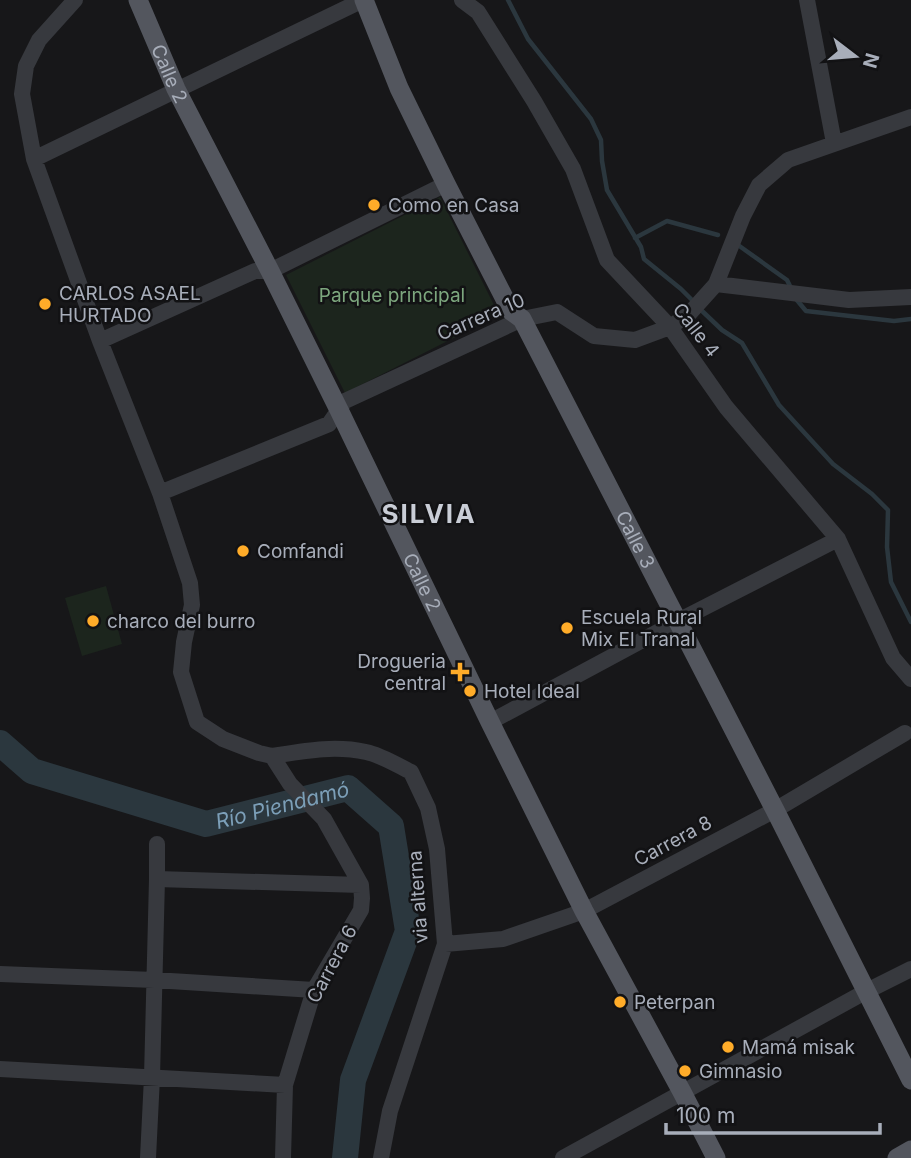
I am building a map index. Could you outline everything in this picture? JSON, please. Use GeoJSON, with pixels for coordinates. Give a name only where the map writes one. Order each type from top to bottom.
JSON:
{"type":"FeatureCollection","features":[{"type":"Feature","properties":{"kind":"main road","name":"Calle 2"},"geometry":{"type":"LineString","coordinates":[[138,0],[176,89],[271,271],[584,911],[716,1158]]}},
{"type":"Feature","properties":{"kind":"main road","name":"Calle 3"},"geometry":{"type":"LineString","coordinates":[[364,0],[399,88],[446,184],[511,311],[522,319],[911,1080]]}},
{"type":"Feature","properties":{"kind":"main road"},"geometry":{"type":"LineString","coordinates":[[897,1158],[911,1150]]}},
{"type":"Feature","properties":{"kind":"street"},"geometry":{"type":"LineString","coordinates":[[75,0],[39,40],[26,66],[22,94],[34,159],[100,341],[160,493],[190,583],[192,605],[181,672],[197,722],[223,739],[259,754],[272,755],[290,784],[324,820],[361,885]]}},
{"type":"Feature","properties":{"kind":"street"},"geometry":{"type":"LineString","coordinates":[[34,159],[364,0]]}},
{"type":"Feature","properties":{"kind":"street","name":"Calle 4"},"geometry":{"type":"LineString","coordinates":[[463,0],[478,12],[573,169],[607,260],[670,327],[726,407],[838,539],[894,657],[911,679]]}},
{"type":"Feature","properties":{"kind":"street"},"geometry":{"type":"LineString","coordinates":[[807,0],[834,143]]}},
{"type":"Feature","properties":{"kind":"street","name":"Carrera 10"},"geometry":{"type":"LineString","coordinates":[[160,493],[329,424],[345,401],[522,319],[557,312],[594,336],[635,340],[670,327],[689,314],[711,291],[759,185],[788,160],[911,117]]}},
{"type":"Feature","properties":{"kind":"street"},"geometry":{"type":"LineString","coordinates":[[100,341],[255,271],[271,271],[446,184]]}},
{"type":"Feature","properties":{"kind":"street"},"geometry":{"type":"LineString","coordinates":[[711,291],[849,300],[911,298]]}},
{"type":"Feature","properties":{"kind":"street"},"geometry":{"type":"LineString","coordinates":[[490,722],[838,539]]}},
{"type":"Feature","properties":{"kind":"street","name":"Carrera 8"},"geometry":{"type":"LineString","coordinates":[[445,944],[503,939],[584,911],[775,810],[905,733]]}},
{"type":"Feature","properties":{"kind":"street","name":"via alterna"},"geometry":{"type":"LineString","coordinates":[[272,755],[326,748],[347,749],[379,756],[411,772],[428,808],[437,849],[445,944],[390,1111],[381,1158]]}},
{"type":"Feature","properties":{"kind":"street"},"geometry":{"type":"LineString","coordinates":[[148,1158],[157,845]]}},
{"type":"Feature","properties":{"kind":"street"},"geometry":{"type":"LineString","coordinates":[[157,879],[361,885]]}},
{"type":"Feature","properties":{"kind":"street","name":"Carrera 6"},"geometry":{"type":"LineString","coordinates":[[283,1158],[285,1085],[314,990],[361,910],[361,885]]}},
{"type":"Feature","properties":{"kind":"street"},"geometry":{"type":"LineString","coordinates":[[563,1158],[911,969]]}},
{"type":"Feature","properties":{"kind":"street"},"geometry":{"type":"LineString","coordinates":[[0,974],[314,990]]}},
{"type":"Feature","properties":{"kind":"street"},"geometry":{"type":"LineString","coordinates":[[0,1069],[285,1085]]}},
{"type":"Feature","properties":{"kind":"green space","name":"Parque principal"},"geometry":{"type":"Polygon","coordinates":[[[440,197],[499,315],[345,393],[286,275],[440,197]]]}},
{"type":"Feature","properties":{"kind":"green space","name":"charco del burro"},"geometry":{"type":"Polygon","coordinates":[[[106,586],[122,644],[82,656],[65,598],[106,586]]]}},
{"type":"Feature","properties":{"kind":"waterway"},"geometry":{"type":"LineString","coordinates":[[508,0],[528,39],[591,119],[601,140],[607,190],[641,247],[644,259],[694,302]]}},
{"type":"Feature","properties":{"kind":"waterway"},"geometry":{"type":"LineString","coordinates":[[635,238],[667,221],[718,235]]}},
{"type":"Feature","properties":{"kind":"waterway"},"geometry":{"type":"LineString","coordinates":[[738,245],[787,280],[791,288]]}},
{"type":"Feature","properties":{"kind":"waterway"},"geometry":{"type":"LineString","coordinates":[[796,299],[806,311],[894,321],[911,319]]}},
{"type":"Feature","properties":{"kind":"waterway"},"geometry":{"type":"LineString","coordinates":[[700,309],[722,330],[742,343],[779,405],[833,464],[888,510],[887,547],[891,582],[911,622]]}},
{"type":"Feature","properties":{"kind":"waterway","name":"Río Piendamó"},"geometry":{"type":"LineString","coordinates":[[0,743],[32,771],[206,824],[348,788],[391,826],[408,931],[353,1080],[345,1158]]}},
{"type":"Feature","properties":{"kind":"place","name":"Como en Casa"},"geometry":{"type":"Point","coordinates":[374,205]}},
{"type":"Feature","properties":{"kind":"place","name":"CARLOS ASAEL HURTADO"},"geometry":{"type":"Point","coordinates":[45,304]}},
{"type":"Feature","properties":{"kind":"place","name":"Comfandi"},"geometry":{"type":"Point","coordinates":[243,551]}},
{"type":"Feature","properties":{"kind":"place","name":"charco del burro"},"geometry":{"type":"Point","coordinates":[93,621]}},
{"type":"Feature","properties":{"kind":"place","name":"Escuela Rural Mix El Tranal"},"geometry":{"type":"Point","coordinates":[567,628]}},
{"type":"Feature","properties":{"kind":"place","name":"Drogueria central"},"geometry":{"type":"Point","coordinates":[460,672]}},
{"type":"Feature","properties":{"kind":"place","name":"Hotel Ideal"},"geometry":{"type":"Point","coordinates":[470,691]}},
{"type":"Feature","properties":{"kind":"place","name":"Peterpan"},"geometry":{"type":"Point","coordinates":[620,1002]}},
{"type":"Feature","properties":{"kind":"place","name":"Mamá misak"},"geometry":{"type":"Point","coordinates":[728,1047]}},
{"type":"Feature","properties":{"kind":"place","name":"Gimnasio"},"geometry":{"type":"Point","coordinates":[685,1071]}},
{"type":"Feature","properties":{"kind":"district","name":"SILVIA"},"geometry":{"type":"Point","coordinates":[429,513]}}]}
